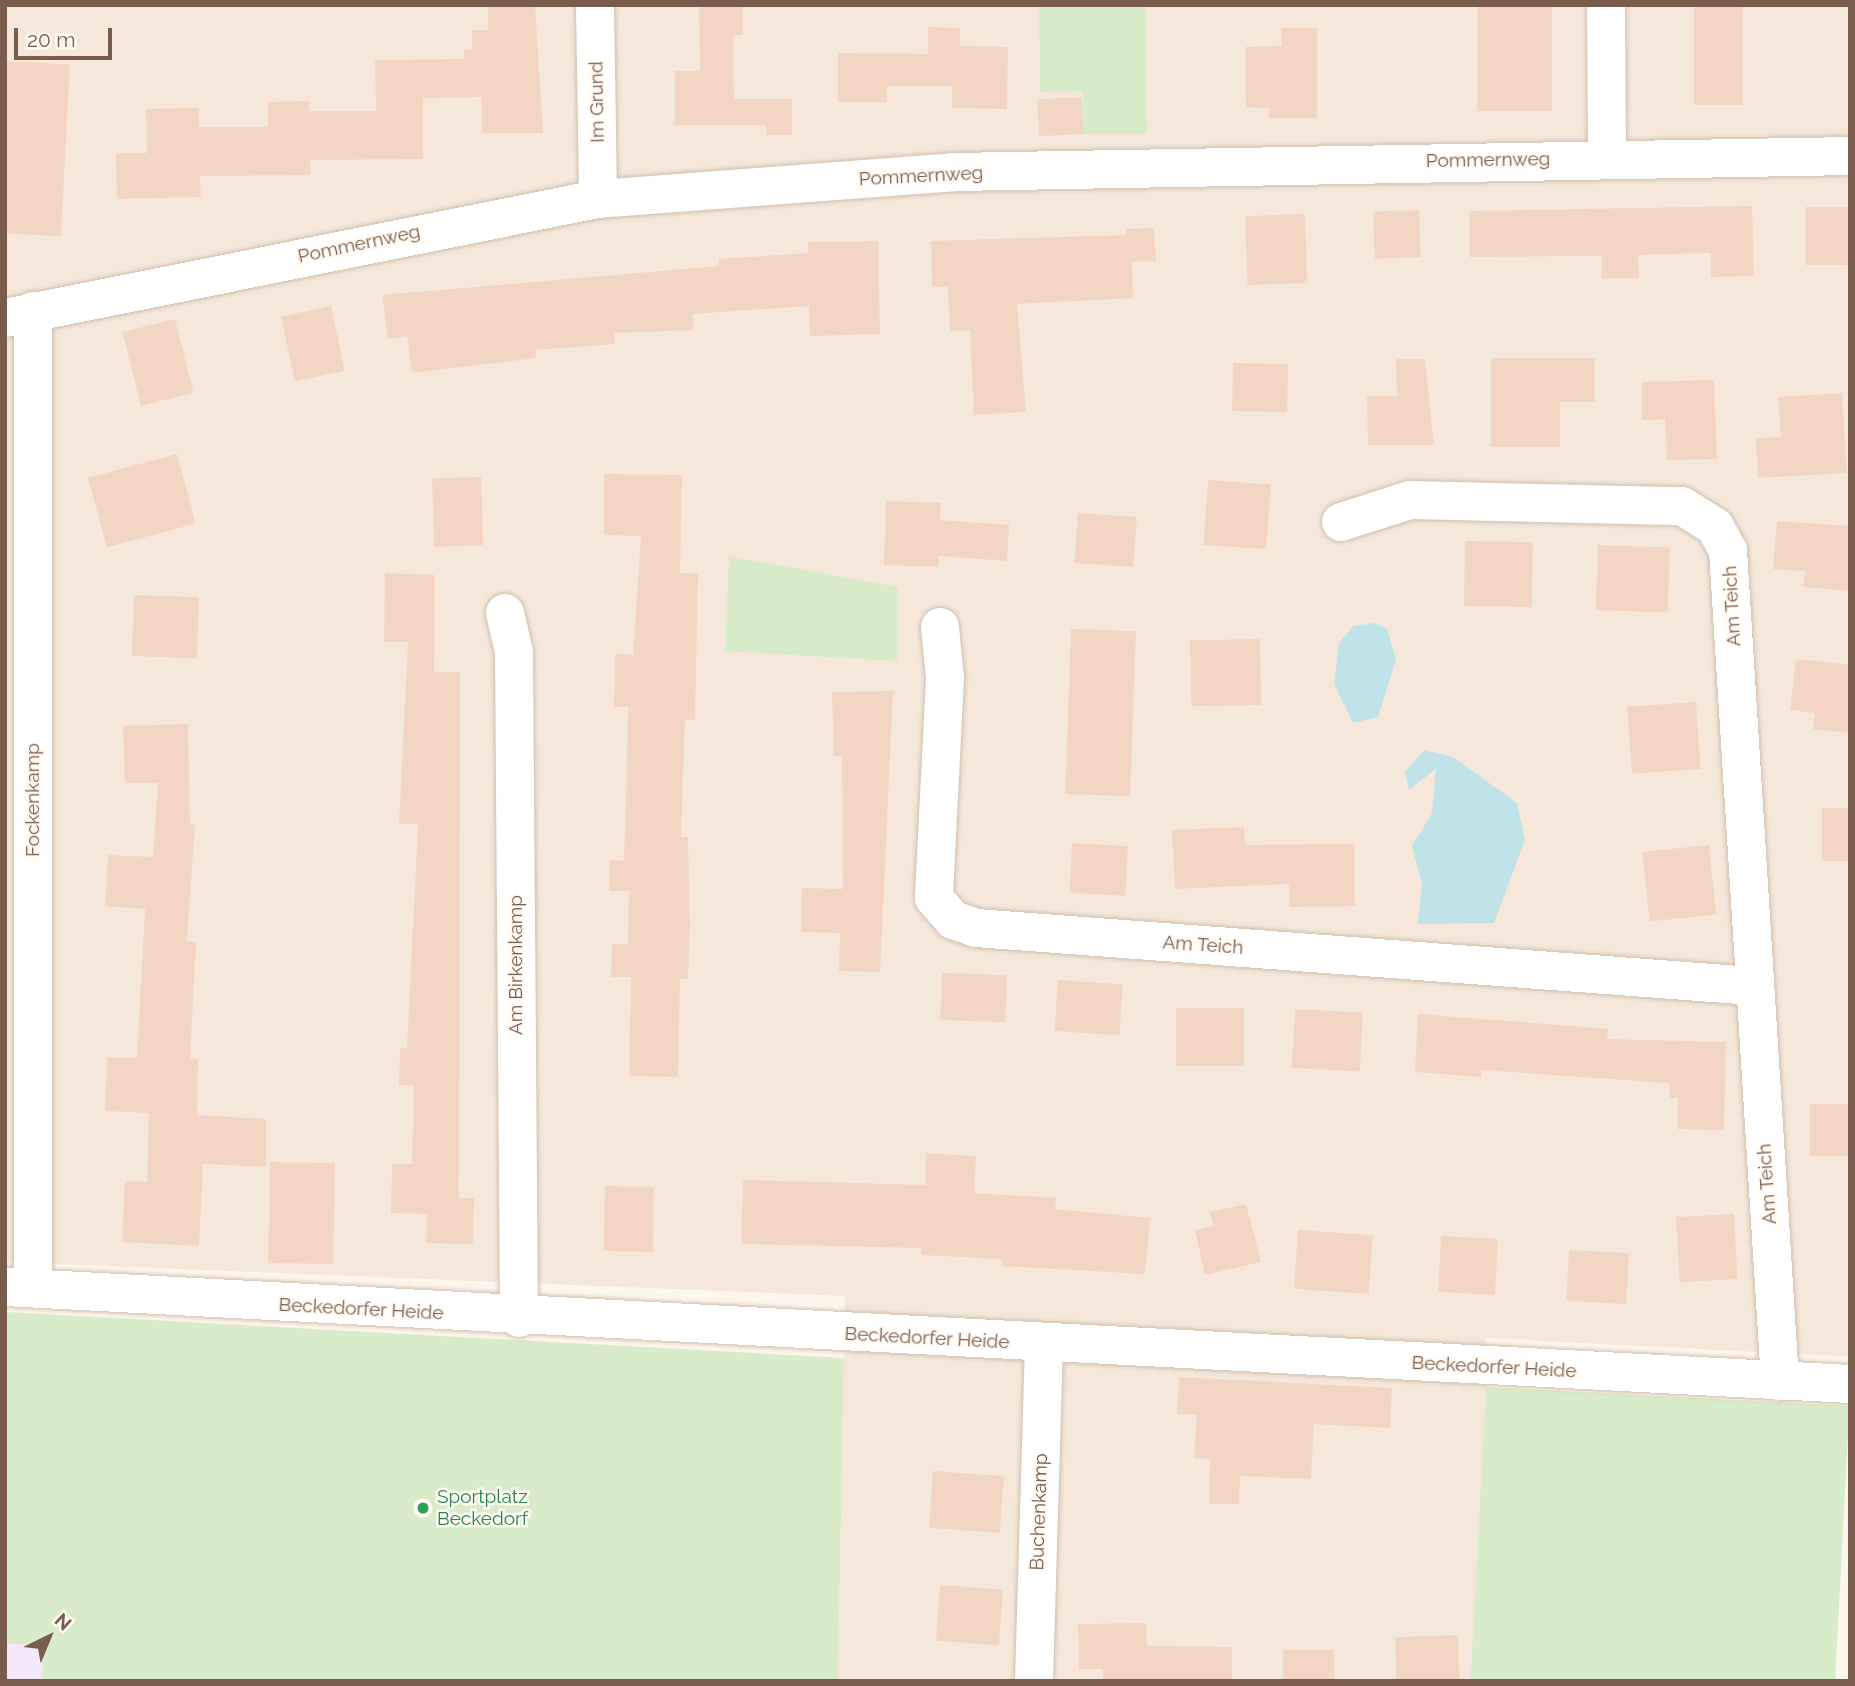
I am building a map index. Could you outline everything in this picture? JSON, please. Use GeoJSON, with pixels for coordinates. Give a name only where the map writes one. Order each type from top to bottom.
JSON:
{"type":"FeatureCollection","features":[{"type":"Feature","properties":{"kind":"street","name":"Im Grund"},"geometry":{"type":"LineString","coordinates":[[595,5],[598,199]]}},
{"type":"Feature","properties":{"kind":"street"},"geometry":{"type":"LineString","coordinates":[[1606,5],[1607,158]]}},
{"type":"Feature","properties":{"kind":"street","name":"Pommernweg"},"geometry":{"type":"LineString","coordinates":[[19,315],[598,199],[954,172],[1607,158],[1850,156]]}},
{"type":"Feature","properties":{"kind":"street","name":"Fockenkamp"},"geometry":{"type":"LineString","coordinates":[[19,315],[19,1287]]}},
{"type":"Feature","properties":{"kind":"street","name":"Am Teich"},"geometry":{"type":"LineString","coordinates":[[1341,522],[1410,500],[1682,506],[1715,527],[1728,550],[1753,986],[1780,1381]]}},
{"type":"Feature","properties":{"kind":"street","name":"Am Birkenkamp"},"geometry":{"type":"LineString","coordinates":[[505,613],[514,652],[519,1318]]}},
{"type":"Feature","properties":{"kind":"street","name":"Am Teich"},"geometry":{"type":"LineString","coordinates":[[940,627],[945,678],[934,898],[953,920],[976,928],[1753,986]]}},
{"type":"Feature","properties":{"kind":"street","name":"Beckedorfer Heide"},"geometry":{"type":"LineString","coordinates":[[19,1287],[519,1318],[1850,1384]]}},
{"type":"Feature","properties":{"kind":"street","name":"Buchenkamp"},"geometry":{"type":"LineString","coordinates":[[1034,1681],[1044,1344]]}},
{"type":"Feature","properties":{"kind":"shaded area"},"geometry":{"type":"Polygon","coordinates":[[[5,5],[1850,5],[1850,1357],[1486,1338],[1489,1681],[838,1681],[845,1296],[5,1262],[5,5]]]}},
{"type":"Feature","properties":{"kind":"shaded area"},"geometry":{"type":"Polygon","coordinates":[[[5,1644],[43,1644],[43,1681],[5,1681],[5,1644]]]}},
{"type":"Feature","properties":{"kind":"green space"},"geometry":{"type":"Polygon","coordinates":[[[1039,5],[1146,5],[1147,134],[1084,134],[1083,91],[1040,92],[1039,5]]]}},
{"type":"Feature","properties":{"kind":"green space"},"geometry":{"type":"Polygon","coordinates":[[[729,556],[898,587],[897,661],[725,651],[729,556]]]}},
{"type":"Feature","properties":{"kind":"green space","name":"Sportplatz Beckedorf"},"geometry":{"type":"Polygon","coordinates":[[[5,1312],[844,1358],[838,1681],[43,1681],[42,1645],[5,1644],[5,1312]]]}},
{"type":"Feature","properties":{"kind":"green space"},"geometry":{"type":"Polygon","coordinates":[[[1486,1387],[1850,1406],[1835,1681],[1471,1681],[1486,1387]]]}},
{"type":"Feature","properties":{"kind":"water"},"geometry":{"type":"Polygon","coordinates":[[[1375,623],[1387,629],[1396,660],[1378,717],[1353,723],[1334,684],[1339,643],[1353,626],[1375,623]]]}},
{"type":"Feature","properties":{"kind":"water"},"geometry":{"type":"Polygon","coordinates":[[[1424,750],[1453,757],[1517,803],[1525,840],[1494,923],[1418,924],[1422,884],[1412,846],[1432,813],[1436,769],[1409,790],[1405,772],[1424,750]]]}},
{"type":"Feature","properties":{"kind":"building"},"geometry":{"type":"Polygon","coordinates":[[[488,5],[535,5],[543,133],[482,133],[482,97],[423,98],[423,159],[310,160],[310,175],[200,176],[201,197],[117,199],[116,153],[147,153],[146,109],[199,108],[199,127],[268,127],[268,102],[309,101],[309,111],[376,111],[375,60],[464,59],[464,50],[472,50],[472,30],[488,30],[488,5]]]}},
{"type":"Feature","properties":{"kind":"building"},"geometry":{"type":"Polygon","coordinates":[[[699,5],[743,5],[743,35],[733,35],[734,99],[792,99],[792,135],[766,135],[766,125],[675,125],[675,71],[700,71],[699,5]]]}},
{"type":"Feature","properties":{"kind":"building"},"geometry":{"type":"Polygon","coordinates":[[[1477,5],[1552,5],[1552,111],[1477,111],[1477,5]]]}},
{"type":"Feature","properties":{"kind":"building"},"geometry":{"type":"Polygon","coordinates":[[[1694,5],[1743,5],[1743,105],[1694,105],[1694,5]]]}},
{"type":"Feature","properties":{"kind":"building"},"geometry":{"type":"Polygon","coordinates":[[[928,27],[960,28],[960,46],[1008,47],[1007,109],[952,108],[952,86],[887,86],[887,102],[838,102],[838,53],[928,54],[928,27]]]}},
{"type":"Feature","properties":{"kind":"building"},"geometry":{"type":"Polygon","coordinates":[[[1281,28],[1317,28],[1317,118],[1269,118],[1269,108],[1246,107],[1245,47],[1282,46],[1281,28]]]}},
{"type":"Feature","properties":{"kind":"building"},"geometry":{"type":"Polygon","coordinates":[[[5,61],[70,64],[61,236],[5,233],[5,61]]]}},
{"type":"Feature","properties":{"kind":"building"},"geometry":{"type":"Polygon","coordinates":[[[1082,97],[1084,134],[1039,136],[1037,99],[1082,97]]]}},
{"type":"Feature","properties":{"kind":"building"},"geometry":{"type":"Polygon","coordinates":[[[1752,206],[1754,276],[1711,277],[1711,253],[1638,255],[1639,278],[1602,279],[1602,256],[1469,257],[1469,211],[1752,206]]]}},
{"type":"Feature","properties":{"kind":"building"},"geometry":{"type":"Polygon","coordinates":[[[1805,207],[1850,207],[1850,265],[1805,265],[1805,207]]]}},
{"type":"Feature","properties":{"kind":"building"},"geometry":{"type":"Polygon","coordinates":[[[1419,210],[1421,257],[1375,259],[1373,212],[1419,210]]]}},
{"type":"Feature","properties":{"kind":"building"},"geometry":{"type":"Polygon","coordinates":[[[1305,214],[1307,283],[1247,285],[1245,216],[1305,214]]]}},
{"type":"Feature","properties":{"kind":"building"},"geometry":{"type":"Polygon","coordinates":[[[1154,228],[1156,261],[1132,262],[1133,298],[1017,304],[1026,412],[974,415],[970,330],[950,331],[948,287],[932,287],[931,241],[1126,235],[1126,229],[1154,228]]]}},
{"type":"Feature","properties":{"kind":"building"},"geometry":{"type":"Polygon","coordinates":[[[878,241],[880,334],[810,336],[809,306],[693,314],[694,330],[614,333],[615,344],[535,350],[536,358],[412,373],[407,336],[388,339],[382,295],[719,266],[719,259],[808,253],[808,242],[878,241]]]}},
{"type":"Feature","properties":{"kind":"building"},"geometry":{"type":"Polygon","coordinates":[[[331,306],[345,371],[295,381],[281,317],[331,306]]]}},
{"type":"Feature","properties":{"kind":"building"},"geometry":{"type":"Polygon","coordinates":[[[175,319],[193,393],[141,406],[123,332],[175,319]]]}},
{"type":"Feature","properties":{"kind":"building"},"geometry":{"type":"Polygon","coordinates":[[[1491,358],[1595,358],[1595,402],[1560,402],[1560,447],[1491,447],[1491,358]]]}},
{"type":"Feature","properties":{"kind":"building"},"geometry":{"type":"Polygon","coordinates":[[[1396,359],[1425,359],[1434,445],[1368,445],[1367,396],[1397,396],[1396,359]]]}},
{"type":"Feature","properties":{"kind":"building"},"geometry":{"type":"Polygon","coordinates":[[[1233,363],[1288,364],[1287,412],[1232,411],[1233,363]]]}},
{"type":"Feature","properties":{"kind":"building"},"geometry":{"type":"Polygon","coordinates":[[[1714,380],[1717,459],[1667,460],[1665,419],[1642,420],[1642,382],[1714,380]]]}},
{"type":"Feature","properties":{"kind":"building"},"geometry":{"type":"Polygon","coordinates":[[[1842,393],[1847,473],[1758,478],[1756,439],[1781,437],[1778,397],[1842,393]]]}},
{"type":"Feature","properties":{"kind":"building"},"geometry":{"type":"Polygon","coordinates":[[[177,454],[196,524],[107,547],[88,478],[177,454]]]}},
{"type":"Feature","properties":{"kind":"building"},"geometry":{"type":"Polygon","coordinates":[[[604,474],[682,475],[680,573],[698,574],[695,720],[685,720],[681,837],[688,837],[690,926],[688,979],[680,979],[678,1077],[629,1076],[631,977],[611,977],[612,944],[628,944],[629,891],[609,891],[610,860],[624,861],[626,799],[628,707],[614,707],[615,654],[633,655],[641,536],[604,535],[604,474]]]}},
{"type":"Feature","properties":{"kind":"building"},"geometry":{"type":"Polygon","coordinates":[[[481,477],[483,545],[434,547],[432,479],[481,477]]]}},
{"type":"Feature","properties":{"kind":"building"},"geometry":{"type":"Polygon","coordinates":[[[1208,480],[1271,484],[1266,549],[1203,545],[1208,480]]]}},
{"type":"Feature","properties":{"kind":"building"},"geometry":{"type":"Polygon","coordinates":[[[886,501],[941,503],[940,520],[1009,525],[1007,561],[939,556],[938,567],[884,565],[886,501]]]}},
{"type":"Feature","properties":{"kind":"building"},"geometry":{"type":"Polygon","coordinates":[[[1078,513],[1137,517],[1133,567],[1075,563],[1078,513]]]}},
{"type":"Feature","properties":{"kind":"building"},"geometry":{"type":"Polygon","coordinates":[[[1777,521],[1850,526],[1850,591],[1803,587],[1805,571],[1773,569],[1777,521]]]}},
{"type":"Feature","properties":{"kind":"building"},"geometry":{"type":"Polygon","coordinates":[[[1465,541],[1533,542],[1532,607],[1464,606],[1465,541]]]}},
{"type":"Feature","properties":{"kind":"building"},"geometry":{"type":"Polygon","coordinates":[[[1598,545],[1670,548],[1668,612],[1596,610],[1598,545]]]}},
{"type":"Feature","properties":{"kind":"building"},"geometry":{"type":"Polygon","coordinates":[[[385,573],[435,575],[434,672],[460,672],[459,1198],[474,1198],[473,1244],[426,1243],[427,1214],[391,1213],[392,1164],[412,1164],[414,1085],[399,1085],[400,1048],[407,1048],[418,824],[399,824],[408,642],[384,642],[385,573]]]}},
{"type":"Feature","properties":{"kind":"building"},"geometry":{"type":"Polygon","coordinates":[[[134,595],[199,597],[197,658],[132,656],[134,595]]]}},
{"type":"Feature","properties":{"kind":"building"},"geometry":{"type":"Polygon","coordinates":[[[1071,629],[1136,631],[1130,796],[1065,794],[1071,629]]]}},
{"type":"Feature","properties":{"kind":"building"},"geometry":{"type":"Polygon","coordinates":[[[1260,639],[1261,705],[1191,706],[1190,640],[1260,639]]]}},
{"type":"Feature","properties":{"kind":"building"},"geometry":{"type":"Polygon","coordinates":[[[1796,659],[1850,665],[1850,733],[1813,729],[1815,713],[1790,710],[1796,659]]]}},
{"type":"Feature","properties":{"kind":"building"},"geometry":{"type":"Polygon","coordinates":[[[893,691],[880,972],[839,971],[840,933],[801,932],[802,888],[843,889],[842,756],[834,756],[832,692],[893,691]]]}},
{"type":"Feature","properties":{"kind":"building"},"geometry":{"type":"Polygon","coordinates":[[[1696,702],[1701,769],[1632,774],[1627,707],[1696,702]]]}},
{"type":"Feature","properties":{"kind":"building"},"geometry":{"type":"Polygon","coordinates":[[[188,724],[190,825],[195,825],[187,941],[196,942],[190,1059],[198,1059],[197,1115],[266,1119],[266,1167],[203,1164],[199,1246],[122,1242],[125,1181],[147,1182],[149,1113],[105,1111],[107,1057],[137,1058],[145,909],[105,906],[108,855],[153,857],[158,783],[125,783],[123,726],[188,724]]]}},
{"type":"Feature","properties":{"kind":"building"},"geometry":{"type":"Polygon","coordinates":[[[1822,808],[1850,808],[1850,861],[1822,861],[1822,808]]]}},
{"type":"Feature","properties":{"kind":"building"},"geometry":{"type":"Polygon","coordinates":[[[1244,827],[1245,845],[1355,844],[1355,906],[1289,907],[1289,884],[1175,889],[1172,830],[1244,827]]]}},
{"type":"Feature","properties":{"kind":"building"},"geometry":{"type":"Polygon","coordinates":[[[1072,843],[1128,846],[1125,896],[1069,893],[1072,843]]]}},
{"type":"Feature","properties":{"kind":"building"},"geometry":{"type":"Polygon","coordinates":[[[1709,845],[1716,915],[1650,922],[1642,852],[1709,845]]]}},
{"type":"Feature","properties":{"kind":"building"},"geometry":{"type":"Polygon","coordinates":[[[942,973],[1007,975],[1005,1022],[940,1020],[942,973]]]}},
{"type":"Feature","properties":{"kind":"building"},"geometry":{"type":"Polygon","coordinates":[[[1058,980],[1123,985],[1119,1035],[1054,1031],[1058,980]]]}},
{"type":"Feature","properties":{"kind":"building"},"geometry":{"type":"Polygon","coordinates":[[[1176,1008],[1244,1008],[1244,1066],[1176,1066],[1176,1008]]]}},
{"type":"Feature","properties":{"kind":"building"},"geometry":{"type":"Polygon","coordinates":[[[1295,1009],[1363,1013],[1360,1071],[1292,1068],[1295,1009]]]}},
{"type":"Feature","properties":{"kind":"building"},"geometry":{"type":"Polygon","coordinates":[[[1418,1014],[1608,1029],[1607,1039],[1726,1042],[1724,1130],[1677,1129],[1678,1098],[1670,1098],[1669,1083],[1481,1070],[1481,1077],[1415,1072],[1418,1014]]]}},
{"type":"Feature","properties":{"kind":"building"},"geometry":{"type":"Polygon","coordinates":[[[1810,1104],[1850,1104],[1850,1156],[1810,1156],[1810,1104]]]}},
{"type":"Feature","properties":{"kind":"building"},"geometry":{"type":"Polygon","coordinates":[[[926,1153],[976,1156],[974,1193],[1056,1198],[1055,1209],[1150,1218],[1145,1274],[1001,1266],[1002,1259],[921,1255],[922,1248],[741,1244],[743,1180],[925,1185],[926,1153]]]}},
{"type":"Feature","properties":{"kind":"building"},"geometry":{"type":"Polygon","coordinates":[[[270,1162],[335,1163],[333,1264],[268,1263],[270,1162]]]}},
{"type":"Feature","properties":{"kind":"building"},"geometry":{"type":"Polygon","coordinates":[[[605,1186],[654,1187],[653,1252],[604,1251],[605,1186]]]}},
{"type":"Feature","properties":{"kind":"building"},"geometry":{"type":"Polygon","coordinates":[[[1246,1204],[1261,1262],[1205,1275],[1195,1230],[1214,1226],[1210,1212],[1246,1204]]]}},
{"type":"Feature","properties":{"kind":"building"},"geometry":{"type":"Polygon","coordinates":[[[1734,1214],[1737,1279],[1679,1282],[1676,1217],[1734,1214]]]}},
{"type":"Feature","properties":{"kind":"building"},"geometry":{"type":"Polygon","coordinates":[[[1298,1230],[1373,1235],[1369,1294],[1294,1289],[1298,1230]]]}},
{"type":"Feature","properties":{"kind":"building"},"geometry":{"type":"Polygon","coordinates":[[[1441,1236],[1498,1239],[1495,1295],[1438,1292],[1441,1236]]]}},
{"type":"Feature","properties":{"kind":"building"},"geometry":{"type":"Polygon","coordinates":[[[1569,1250],[1629,1253],[1626,1304],[1566,1301],[1569,1250]]]}},
{"type":"Feature","properties":{"kind":"building"},"geometry":{"type":"Polygon","coordinates":[[[1179,1377],[1392,1388],[1390,1428],[1314,1424],[1311,1479],[1240,1476],[1239,1504],[1209,1504],[1210,1459],[1194,1458],[1197,1415],[1177,1414],[1179,1377]]]}},
{"type":"Feature","properties":{"kind":"building"},"geometry":{"type":"Polygon","coordinates":[[[933,1471],[1004,1476],[1000,1533],[929,1528],[933,1471]]]}},
{"type":"Feature","properties":{"kind":"building"},"geometry":{"type":"Polygon","coordinates":[[[940,1585],[1003,1589],[999,1645],[936,1641],[940,1585]]]}},
{"type":"Feature","properties":{"kind":"building"},"geometry":{"type":"Polygon","coordinates":[[[1146,1623],[1147,1646],[1232,1647],[1232,1681],[1103,1681],[1103,1669],[1079,1669],[1078,1624],[1146,1623]]]}},
{"type":"Feature","properties":{"kind":"building"},"geometry":{"type":"Polygon","coordinates":[[[1458,1635],[1460,1681],[1397,1681],[1395,1637],[1458,1635]]]}},
{"type":"Feature","properties":{"kind":"building"},"geometry":{"type":"Polygon","coordinates":[[[1283,1650],[1334,1650],[1334,1681],[1283,1681],[1283,1650]]]}},
{"type":"Feature","properties":{"kind":"place","name":"Sportplatz Beckedorf"},"geometry":{"type":"Point","coordinates":[423,1508]}}]}
